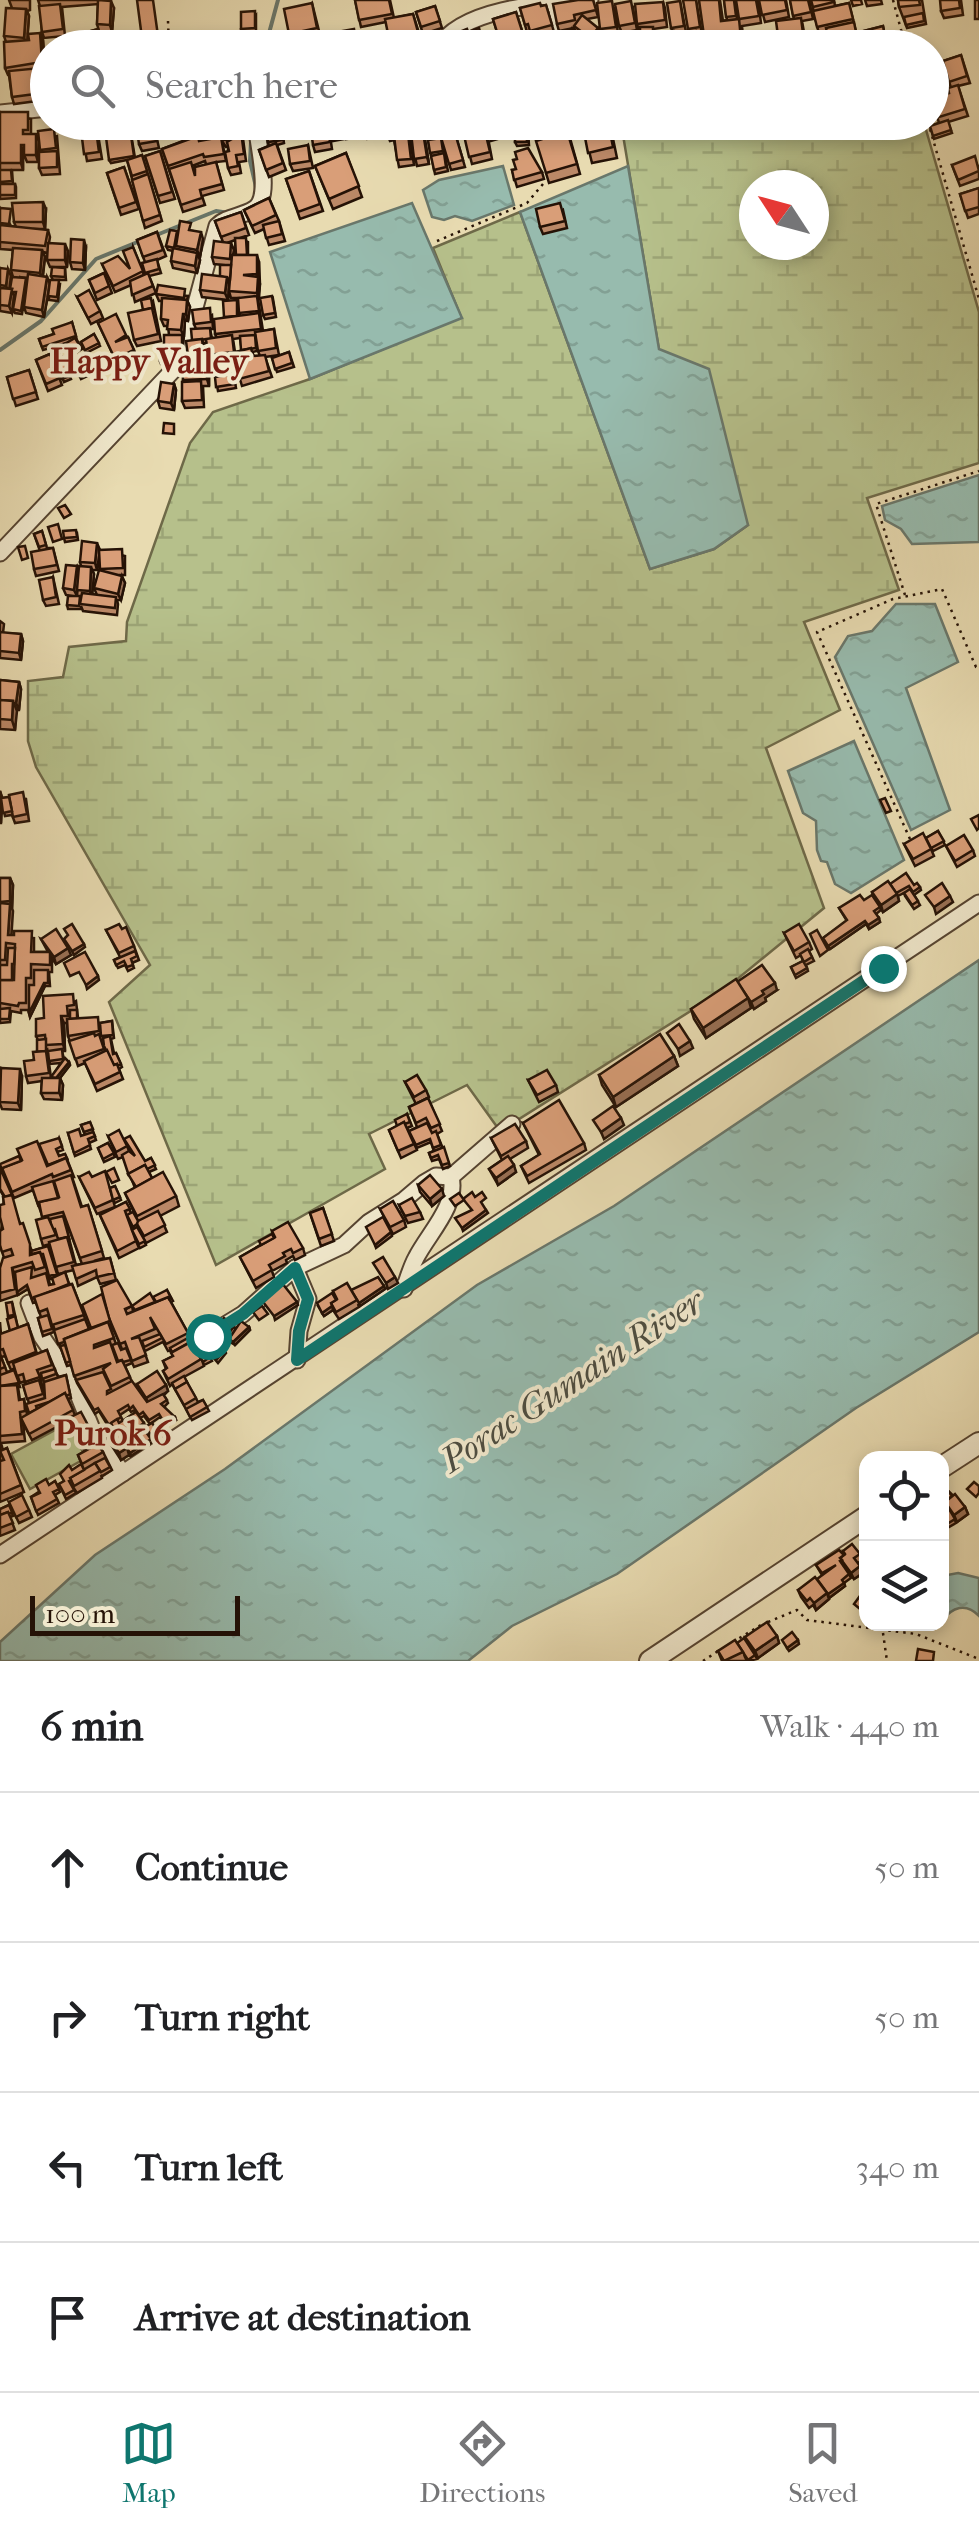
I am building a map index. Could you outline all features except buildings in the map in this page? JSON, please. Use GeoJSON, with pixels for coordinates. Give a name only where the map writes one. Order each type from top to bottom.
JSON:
{"type":"FeatureCollection","features":[{"type":"Feature","properties":{"kind":"street"},"geometry":{"type":"LineString","coordinates":[[453,30],[463,23],[543,2],[590,0]]}},
{"type":"Feature","properties":{"kind":"street"},"geometry":{"type":"LineString","coordinates":[[0,113],[30,110]]}},
{"type":"Feature","properties":{"kind":"street"},"geometry":{"type":"LineString","coordinates":[[0,554],[180,363],[217,226],[262,202],[258,140]]}},
{"type":"Feature","properties":{"kind":"street"},"geometry":{"type":"LineString","coordinates":[[0,1555],[979,903]]}},
{"type":"Feature","properties":{"kind":"street"},"geometry":{"type":"LineString","coordinates":[[199,1346],[295,1268],[344,1245],[368,1222],[424,1183],[436,1176],[451,1176],[512,1124]]}},
{"type":"Feature","properties":{"kind":"street"},"geometry":{"type":"LineString","coordinates":[[404,1288],[416,1259],[442,1217],[453,1183],[451,1176]]}},
{"type":"Feature","properties":{"kind":"street"},"geometry":{"type":"LineString","coordinates":[[295,1268],[308,1299],[299,1331],[297,1360]]}},
{"type":"Feature","properties":{"kind":"street"},"geometry":{"type":"LineString","coordinates":[[29,1303],[42,1337],[73,1382],[92,1430],[123,1473]]}},
{"type":"Feature","properties":{"kind":"street"},"geometry":{"type":"LineString","coordinates":[[949,1462],[979,1442]]}},
{"type":"Feature","properties":{"kind":"street"},"geometry":{"type":"LineString","coordinates":[[650,1661],[859,1522]]}},
{"type":"Feature","properties":{"kind":"lane"},"geometry":{"type":"LineString","coordinates":[[543,2],[553,30]]}},
{"type":"Feature","properties":{"kind":"path"},"geometry":{"type":"LineString","coordinates":[[892,0],[901,30]]}},
{"type":"Feature","properties":{"kind":"path"},"geometry":{"type":"LineString","coordinates":[[168,21],[169,30]]}},
{"type":"Feature","properties":{"kind":"path"},"geometry":{"type":"LineString","coordinates":[[933,140],[979,299]]}},
{"type":"Feature","properties":{"kind":"path"},"geometry":{"type":"LineString","coordinates":[[436,241],[527,203],[543,184]]}},
{"type":"Feature","properties":{"kind":"path"},"geometry":{"type":"LineString","coordinates":[[906,596],[876,504],[979,471]]}},
{"type":"Feature","properties":{"kind":"path"},"geometry":{"type":"LineString","coordinates":[[911,843],[817,632],[906,596],[942,589],[976,667],[979,666]]}},
{"type":"Feature","properties":{"kind":"path"},"geometry":{"type":"LineString","coordinates":[[702,1661],[756,1628],[797,1610],[806,1620],[859,1627]]}},
{"type":"Feature","properties":{"kind":"path"},"geometry":{"type":"LineString","coordinates":[[883,1631],[887,1661]]}},
{"type":"Feature","properties":{"kind":"path"},"geometry":{"type":"LineString","coordinates":[[891,1631],[916,1634],[979,1659]]}},
{"type":"Feature","properties":{"kind":"green space"},"geometry":{"type":"Polygon","coordinates":[[[624,140],[929,140],[979,312],[979,463],[867,498],[899,590],[804,622],[840,710],[766,748],[824,908],[724,990],[500,1131],[467,1085],[369,1134],[385,1169],[216,1265],[109,1002],[150,965],[36,767],[28,741],[28,681],[63,677],[69,647],[126,641],[127,622],[190,443],[213,412],[310,379],[461,317],[433,248],[520,212],[650,569],[714,549],[748,525],[659,350],[624,140]]]}},
{"type":"Feature","properties":{"kind":"green space"},"geometry":{"type":"Polygon","coordinates":[[[68,1423],[86,1458],[30,1489],[11,1454],[68,1423]]]}},
{"type":"Feature","properties":{"kind":"water"},"geometry":{"type":"Polygon","coordinates":[[[503,166],[514,205],[472,221],[455,216],[444,220],[432,217],[423,190],[439,180],[503,166]]]}},
{"type":"Feature","properties":{"kind":"water"},"geometry":{"type":"Polygon","coordinates":[[[628,166],[659,349],[709,369],[748,525],[714,549],[650,569],[520,212],[628,166]]]}},
{"type":"Feature","properties":{"kind":"water"},"geometry":{"type":"Polygon","coordinates":[[[412,203],[462,318],[310,379],[270,252],[412,203]]]}},
{"type":"Feature","properties":{"kind":"water"},"geometry":{"type":"Polygon","coordinates":[[[979,475],[979,542],[912,544],[901,529],[885,520],[882,506],[979,475]]]}},
{"type":"Feature","properties":{"kind":"water"},"geometry":{"type":"Polygon","coordinates":[[[896,604],[935,604],[958,662],[906,688],[950,810],[911,830],[835,657],[848,636],[872,631],[896,604]]]}},
{"type":"Feature","properties":{"kind":"water"},"geometry":{"type":"Polygon","coordinates":[[[854,741],[904,860],[851,893],[835,884],[827,862],[821,861],[816,821],[803,813],[788,771],[854,741]]]}},
{"type":"Feature","properties":{"kind":"water","name":"Porac Gumain River"},"geometry":{"type":"Polygon","coordinates":[[[979,960],[979,1332],[856,1408],[617,1574],[512,1626],[468,1661],[0,1661],[0,1642],[95,1555],[225,1469],[477,1285],[614,1206],[979,960]]]}},
{"type":"Feature","properties":{"kind":"water"},"geometry":{"type":"Polygon","coordinates":[[[949,1575],[979,1578],[979,1616],[959,1608],[949,1613],[949,1575]]]}},
{"type":"Feature","properties":{"kind":"waterway"},"geometry":{"type":"LineString","coordinates":[[270,30],[278,0]]}},
{"type":"Feature","properties":{"kind":"waterway"},"geometry":{"type":"LineString","coordinates":[[251,142],[250,161],[256,187]]}},
{"type":"Feature","properties":{"kind":"waterway"},"geometry":{"type":"LineString","coordinates":[[154,236],[216,211],[229,213]]}},
{"type":"Feature","properties":{"kind":"waterway"},"geometry":{"type":"LineString","coordinates":[[0,350],[41,321],[96,259],[140,241]]}},
{"type":"Feature","properties":{"kind":"district","name":"Happy Valley"},"geometry":{"type":"Point","coordinates":[149,361]}},
{"type":"Feature","properties":{"kind":"district","name":"Purok 6"},"geometry":{"type":"Point","coordinates":[113,1433]}},
{"type":"Feature","properties":{"kind":"route"},"geometry":{"type":"LineString","coordinates":[[208,1336],[243,1314],[295,1268],[308,1299],[299,1331],[297,1360],[883,968]]}}]}
